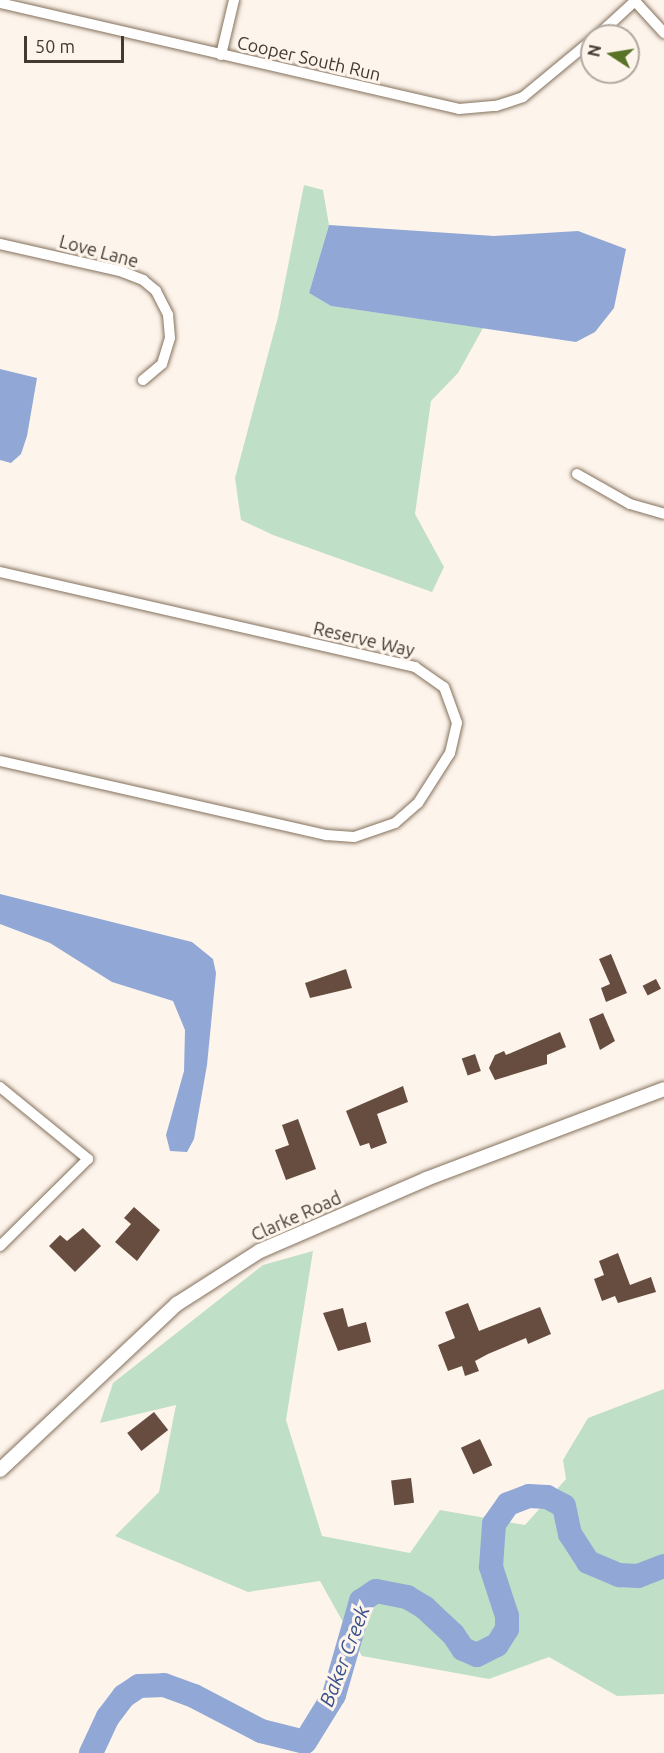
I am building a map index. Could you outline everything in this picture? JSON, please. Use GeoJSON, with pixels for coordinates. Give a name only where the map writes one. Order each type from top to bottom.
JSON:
{"type":"FeatureCollection","features":[{"type":"Feature","properties":{"kind":"street"},"geometry":{"type":"LineString","coordinates":[[221,55],[234,0]]}},
{"type":"Feature","properties":{"kind":"street"},"geometry":{"type":"LineString","coordinates":[[610,24],[635,0],[664,33]]}},
{"type":"Feature","properties":{"kind":"street","name":"Cooper South Run"},"geometry":{"type":"LineString","coordinates":[[0,3],[459,109],[477,110],[534,91],[580,51]]}},
{"type":"Feature","properties":{"kind":"street","name":"Love Lane"},"geometry":{"type":"LineString","coordinates":[[0,244],[120,271],[143,280],[156,291],[168,315],[170,338],[162,364],[143,380]]}},
{"type":"Feature","properties":{"kind":"street"},"geometry":{"type":"LineString","coordinates":[[577,474],[630,504],[664,514]]}},
{"type":"Feature","properties":{"kind":"street","name":"Reserve Way"},"geometry":{"type":"LineString","coordinates":[[0,572],[415,667],[444,687],[457,723],[453,748],[418,804],[395,823],[354,837],[326,835],[0,761]]}},
{"type":"Feature","properties":{"kind":"street"},"geometry":{"type":"LineString","coordinates":[[0,1087],[88,1159],[0,1246]]}},
{"type":"Feature","properties":{"kind":"street","name":"Clarke Road"},"geometry":{"type":"LineString","coordinates":[[0,1470],[169,1311],[260,1251],[426,1179],[664,1089]]}},
{"type":"Feature","properties":{"kind":"green space"},"geometry":{"type":"Polygon","coordinates":[[[304,185],[323,190],[329,225],[309,293],[331,306],[483,328],[458,373],[431,401],[415,514],[444,567],[432,592],[273,535],[241,520],[235,478],[278,317],[304,185]]]}},
{"type":"Feature","properties":{"kind":"green space"},"geometry":{"type":"Polygon","coordinates":[[[313,1251],[286,1420],[322,1536],[410,1553],[440,1510],[525,1525],[566,1479],[563,1460],[588,1418],[664,1389],[664,1694],[617,1696],[549,1657],[489,1679],[362,1656],[320,1581],[248,1592],[115,1536],[159,1492],[176,1405],[100,1423],[113,1383],[263,1265],[313,1251]]]}},
{"type":"Feature","properties":{"kind":"water"},"geometry":{"type":"Polygon","coordinates":[[[329,225],[494,236],[578,231],[626,249],[614,308],[595,332],[576,342],[331,306],[309,293],[329,225]]]}},
{"type":"Feature","properties":{"kind":"water"},"geometry":{"type":"Polygon","coordinates":[[[0,369],[37,378],[27,436],[21,454],[11,463],[0,460],[0,369]]]}},
{"type":"Feature","properties":{"kind":"water"},"geometry":{"type":"Polygon","coordinates":[[[0,894],[192,942],[213,959],[216,973],[207,1065],[194,1139],[187,1152],[170,1151],[166,1135],[184,1071],[185,1030],[173,1001],[112,982],[50,943],[0,924],[0,894]]]}},
{"type":"Feature","properties":{"kind":"building"},"geometry":{"type":"Polygon","coordinates":[[[611,954],[627,993],[606,1002],[601,988],[610,984],[599,959],[611,954]]]}},
{"type":"Feature","properties":{"kind":"building"},"geometry":{"type":"Polygon","coordinates":[[[346,969],[352,988],[310,998],[305,983],[346,969]]]}},
{"type":"Feature","properties":{"kind":"building"},"geometry":{"type":"Polygon","coordinates":[[[656,979],[661,989],[648,996],[643,986],[656,979]]]}},
{"type":"Feature","properties":{"kind":"building"},"geometry":{"type":"Polygon","coordinates":[[[603,1013],[615,1041],[600,1050],[589,1019],[603,1013]]]}},
{"type":"Feature","properties":{"kind":"building"},"geometry":{"type":"Polygon","coordinates":[[[560,1032],[566,1047],[547,1055],[547,1064],[495,1080],[489,1068],[495,1055],[504,1051],[506,1055],[560,1032]]]}},
{"type":"Feature","properties":{"kind":"building"},"geometry":{"type":"Polygon","coordinates":[[[475,1054],[481,1071],[468,1076],[462,1059],[475,1054]]]}},
{"type":"Feature","properties":{"kind":"building"},"geometry":{"type":"Polygon","coordinates":[[[403,1086],[408,1102],[377,1114],[387,1143],[371,1149],[369,1143],[360,1146],[346,1111],[403,1086]]]}},
{"type":"Feature","properties":{"kind":"building"},"geometry":{"type":"Polygon","coordinates":[[[298,1119],[316,1169],[286,1180],[275,1150],[289,1145],[282,1125],[298,1119]]]}},
{"type":"Feature","properties":{"kind":"building"},"geometry":{"type":"Polygon","coordinates":[[[134,1207],[160,1230],[137,1261],[115,1242],[131,1224],[124,1218],[134,1207]]]}},
{"type":"Feature","properties":{"kind":"building"},"geometry":{"type":"Polygon","coordinates":[[[83,1228],[101,1246],[75,1272],[49,1246],[60,1235],[67,1241],[83,1228]]]}},
{"type":"Feature","properties":{"kind":"building"},"geometry":{"type":"Polygon","coordinates":[[[618,1253],[630,1285],[651,1277],[656,1292],[618,1303],[615,1296],[602,1301],[594,1279],[604,1275],[599,1261],[618,1253]]]}},
{"type":"Feature","properties":{"kind":"building"},"geometry":{"type":"Polygon","coordinates":[[[468,1303],[479,1331],[540,1307],[551,1334],[528,1344],[526,1338],[488,1354],[475,1361],[479,1371],[465,1376],[462,1366],[448,1371],[438,1345],[455,1338],[445,1312],[468,1303]]]}},
{"type":"Feature","properties":{"kind":"building"},"geometry":{"type":"Polygon","coordinates":[[[343,1308],[348,1327],[366,1322],[371,1342],[338,1351],[323,1313],[343,1308]]]}},
{"type":"Feature","properties":{"kind":"building"},"geometry":{"type":"Polygon","coordinates":[[[154,1412],[168,1430],[141,1451],[127,1433],[154,1412]]]}},
{"type":"Feature","properties":{"kind":"building"},"geometry":{"type":"Polygon","coordinates":[[[480,1439],[492,1465],[473,1474],[461,1448],[480,1439]]]}},
{"type":"Feature","properties":{"kind":"building"},"geometry":{"type":"Polygon","coordinates":[[[411,1478],[414,1503],[394,1505],[391,1480],[411,1478]]]}},
{"type":"Feature","properties":{"kind":"waterway","name":"Baker Creek"},"geometry":{"type":"LineString","coordinates":[[91,1753],[108,1717],[124,1696],[139,1686],[164,1685],[194,1696],[261,1731],[305,1742],[334,1695],[361,1601],[376,1591],[407,1597],[425,1608],[453,1634],[463,1649],[477,1655],[497,1645],[507,1629],[507,1616],[491,1567],[494,1524],[508,1504],[529,1496],[547,1497],[564,1506],[570,1534],[588,1562],[619,1575],[638,1576],[664,1566]]}}]}
